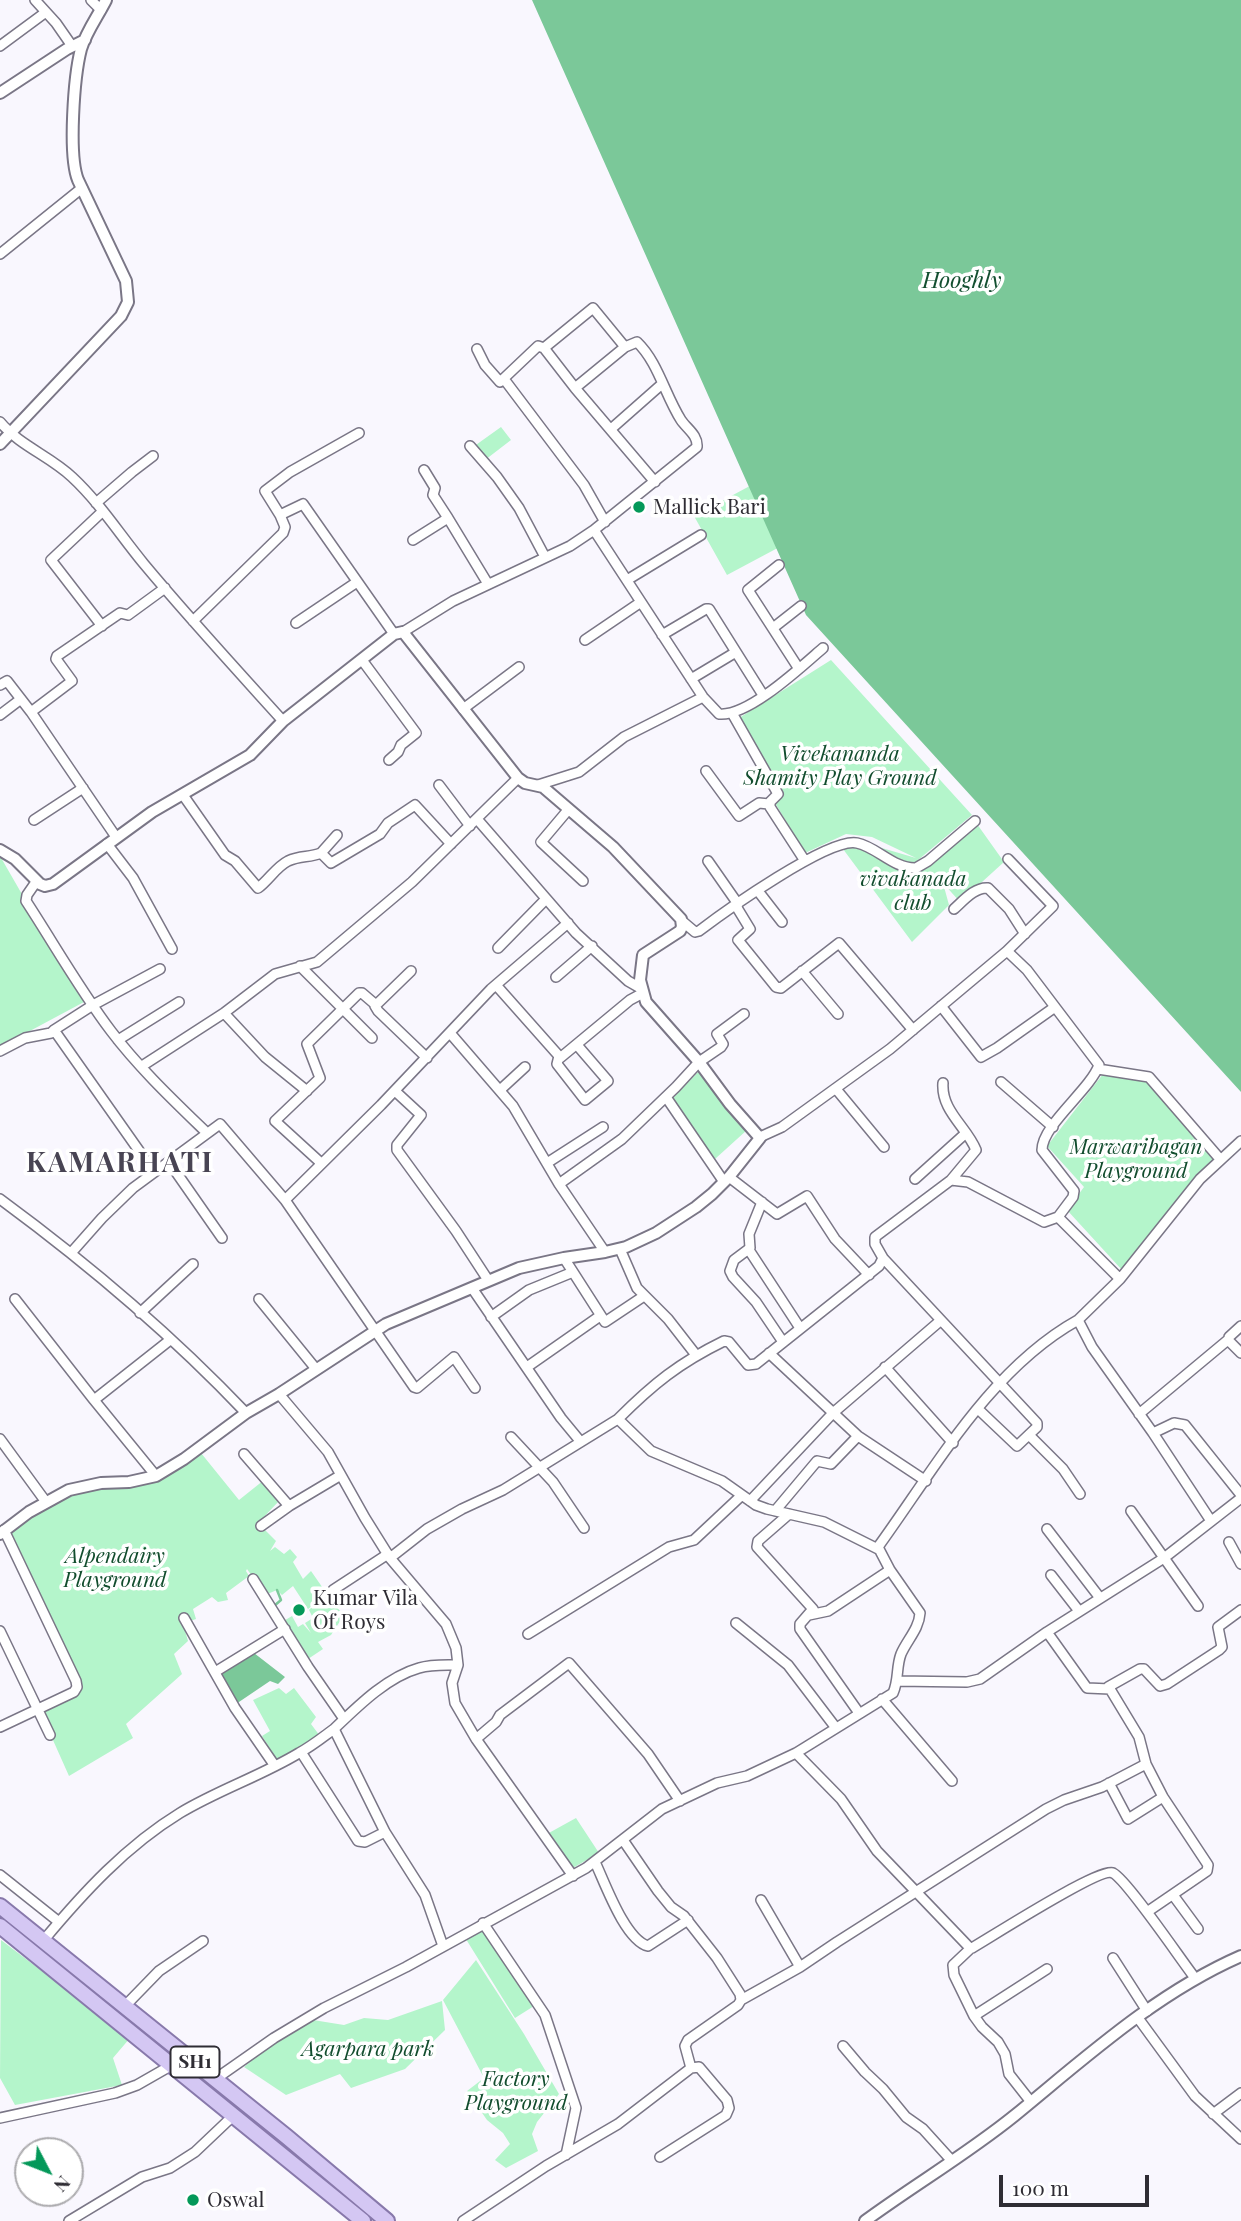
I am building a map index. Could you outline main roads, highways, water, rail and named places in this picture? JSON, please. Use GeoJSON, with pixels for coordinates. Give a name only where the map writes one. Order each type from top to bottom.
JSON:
{"type":"FeatureCollection","features":[{"type":"Feature","properties":{"kind":"main road","name":"SH1"},"geometry":{"type":"LineString","coordinates":[[0,1906],[216,2079],[387,2221]]}},
{"type":"Feature","properties":{"kind":"main road","name":"SH1"},"geometry":{"type":"LineString","coordinates":[[0,1926],[363,2221]]}},
{"type":"Feature","properties":{"kind":"water","name":"Hooghly"},"geometry":{"type":"Polygon","coordinates":[[[532,0],[1241,0],[1241,1092],[806,615],[532,0]]]}},
{"type":"Feature","properties":{"kind":"water"},"geometry":{"type":"Polygon","coordinates":[[[254,1653],[285,1677],[278,1684],[270,1681],[236,1704],[218,1673],[254,1653]]]}},
{"type":"Feature","properties":{"kind":"waterway"},"geometry":{"type":"LineString","coordinates":[[274,1606],[281,1600],[277,1590]]}},
{"type":"Feature","properties":{"kind":"place","name":"Mallick Bari"},"geometry":{"type":"Point","coordinates":[639,507]}},
{"type":"Feature","properties":{"kind":"place","name":"Kumar Vila Of Roys"},"geometry":{"type":"Point","coordinates":[299,1610]}},
{"type":"Feature","properties":{"kind":"place","name":"Oswal"},"geometry":{"type":"Point","coordinates":[193,2200]}},
{"type":"Feature","properties":{"kind":"district","name":"KAMARHATI"},"geometry":{"type":"Point","coordinates":[120,1163]}},
{"type":"Feature","properties":{"kind":"park label","name":"Vivekananda Shamity Play Ground"},"geometry":{"type":"Point","coordinates":[840,766]}},
{"type":"Feature","properties":{"kind":"park label","name":"vivakanada club"},"geometry":{"type":"Point","coordinates":[913,891]}},
{"type":"Feature","properties":{"kind":"park label","name":"Marwaribagan Playground"},"geometry":{"type":"Point","coordinates":[1136,1159]}},
{"type":"Feature","properties":{"kind":"park label","name":"Alpendairy Playground"},"geometry":{"type":"Point","coordinates":[115,1568]}},
{"type":"Feature","properties":{"kind":"park label","name":"Agarpara park"},"geometry":{"type":"Point","coordinates":[368,2049]}},
{"type":"Feature","properties":{"kind":"park label","name":"Factory Playground"},"geometry":{"type":"Point","coordinates":[516,2091]}}]}
